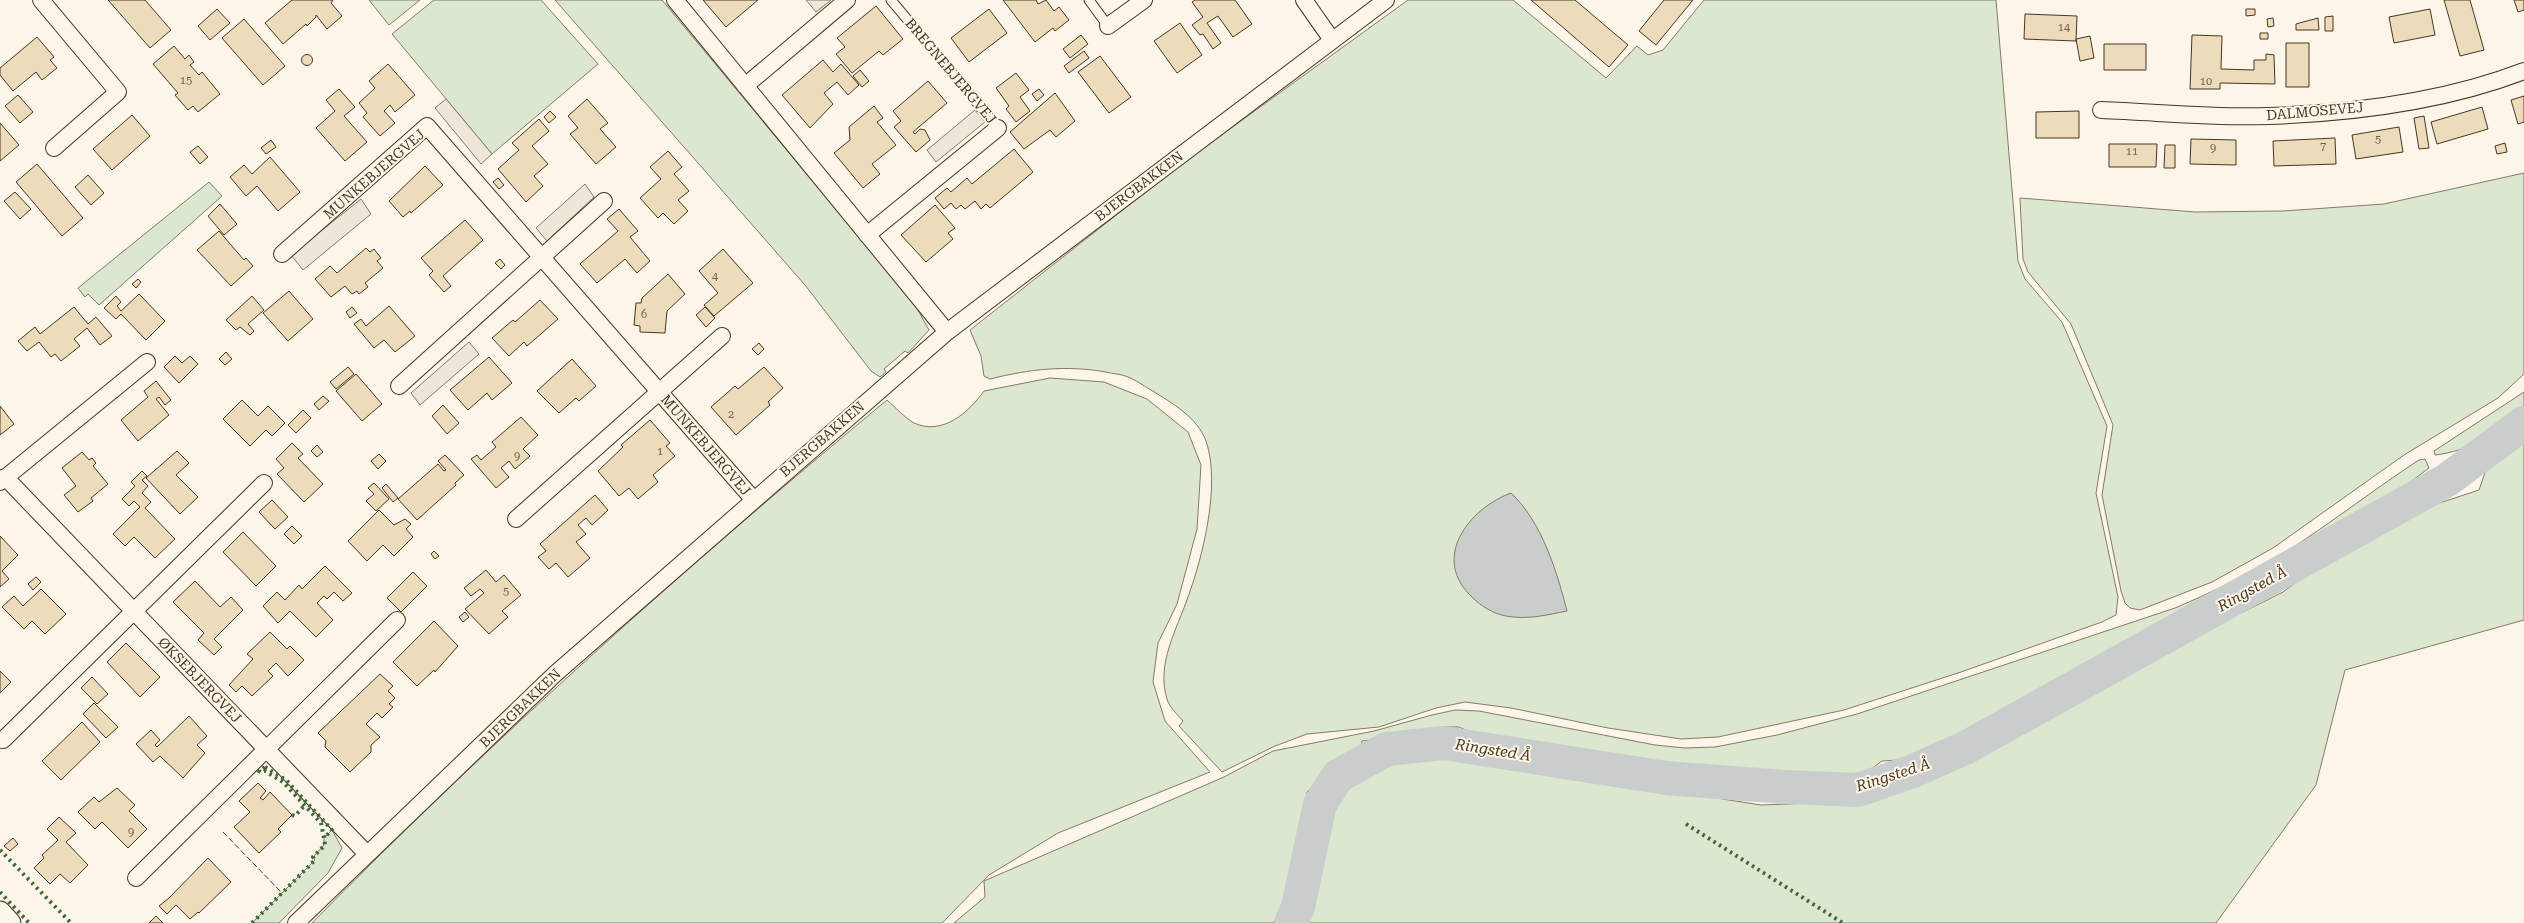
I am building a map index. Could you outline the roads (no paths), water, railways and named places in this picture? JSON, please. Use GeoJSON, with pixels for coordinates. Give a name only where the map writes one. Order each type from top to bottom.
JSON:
{"type":"FeatureCollection","features":[{"type":"Feature","properties":{"kind":"street"},"geometry":{"type":"LineString","coordinates":[[675,0],[947,332]]}},
{"type":"Feature","properties":{"kind":"street"},"geometry":{"type":"LineString","coordinates":[[745,86],[847,0]]}},
{"type":"Feature","properties":{"kind":"street"},"geometry":{"type":"LineString","coordinates":[[1108,26],[1144,0]]}},
{"type":"Feature","properties":{"kind":"street"},"geometry":{"type":"LineString","coordinates":[[1304,0],[1332,40]]}},
{"type":"Feature","properties":{"kind":"street","name":"BJERGBAKKEN"},"geometry":{"type":"LineString","coordinates":[[296,923],[555,674],[753,499],[947,332],[1386,0]]}},
{"type":"Feature","properties":{"kind":"street"},"geometry":{"type":"LineString","coordinates":[[49,2],[118,92],[54,148]]}},
{"type":"Feature","properties":{"kind":"street","name":"DALMOSEVEJ"},"geometry":{"type":"LineString","coordinates":[[2102,110],[2266,116],[2345,111],[2427,98],[2504,79],[2524,71]]}},
{"type":"Feature","properties":{"kind":"street","name":"MUNKEBJERGVEJ"},"geometry":{"type":"LineString","coordinates":[[282,254],[426,126],[753,499]]}},
{"type":"Feature","properties":{"kind":"street","name":"BREGNEBJERGVEJ"},"geometry":{"type":"LineString","coordinates":[[867,235],[998,128]]}},
{"type":"Feature","properties":{"kind":"street"},"geometry":{"type":"LineString","coordinates":[[399,386],[468,326],[604,201]]}},
{"type":"Feature","properties":{"kind":"street","name":"MUNKEBJERGVEJ"},"geometry":{"type":"LineString","coordinates":[[516,519],[722,336]]}},
{"type":"Feature","properties":{"kind":"street","name":"ØKSEBJERGVEJ"},"geometry":{"type":"LineString","coordinates":[[147,362],[3,480],[134,611],[367,854]]}},
{"type":"Feature","properties":{"kind":"street"},"geometry":{"type":"LineString","coordinates":[[2,740],[264,483]]}},
{"type":"Feature","properties":{"kind":"street"},"geometry":{"type":"LineString","coordinates":[[136,878],[397,620]]}},
{"type":"Feature","properties":{"kind":"street"},"geometry":{"type":"LineString","coordinates":[[0,912],[10,923]]}},
{"type":"Feature","properties":{"kind":"lane","name":"BREGNEBJERGVEJ"},"geometry":{"type":"LineString","coordinates":[[891,0],[998,128]]}},
{"type":"Feature","properties":{"kind":"lane"},"geometry":{"type":"LineString","coordinates":[[1089,0],[1108,26]]}},
{"type":"Feature","properties":{"kind":"waterway","name":"Ringsted Å"},"geometry":{"type":"LineString","coordinates":[[1291,923],[1298,907],[1320,804],[1338,776],[1387,749],[1444,743],[1666,778],[1785,787],[1858,790],[1913,771],[1965,748],[2447,480],[2524,423]]}}]}
